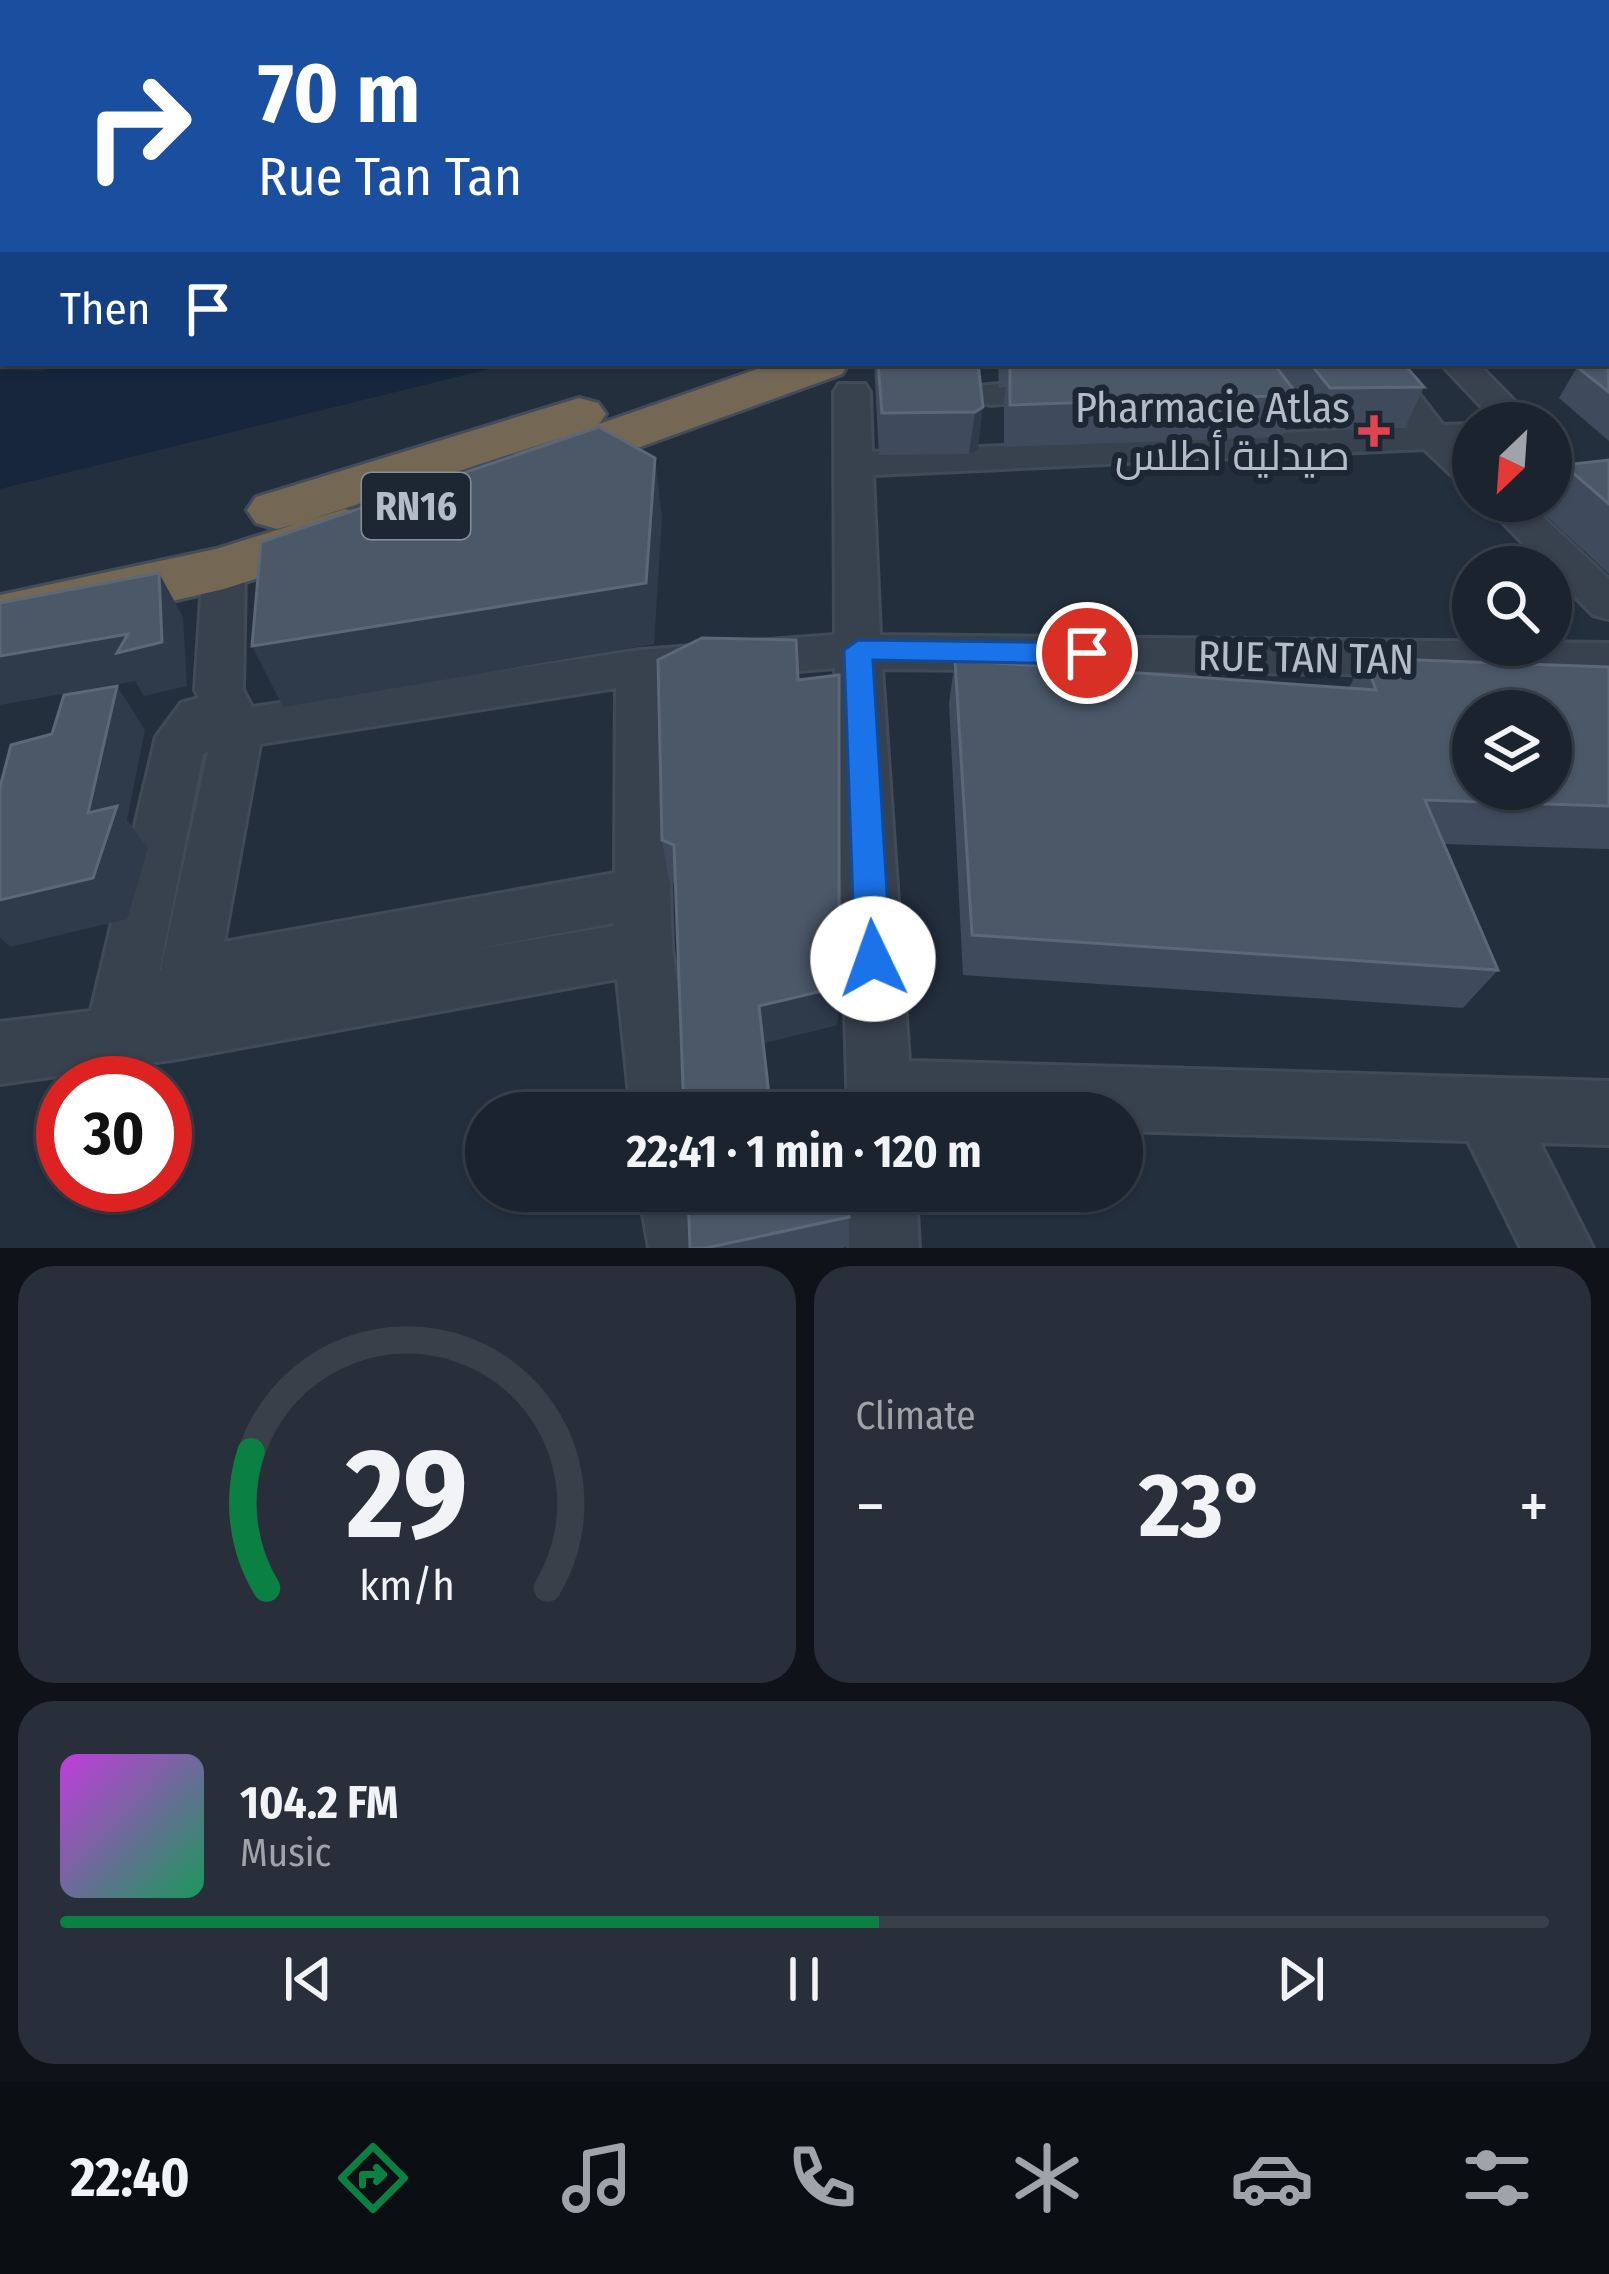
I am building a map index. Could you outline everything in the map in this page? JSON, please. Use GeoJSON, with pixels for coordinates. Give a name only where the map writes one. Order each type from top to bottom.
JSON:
{"type":"FeatureCollection","features":[{"type":"Feature","properties":{"kind":"highway","name":"RN16"},"geometry":{"type":"LineString","coordinates":[[0,576],[293,506],[721,366]]}},
{"type":"Feature","properties":{"kind":"highway","name":"RN16"},"geometry":{"type":"LineString","coordinates":[[0,618],[224,568],[838,378]]}},
{"type":"Feature","properties":{"kind":"street"},"geometry":{"type":"LineString","coordinates":[[1379,366],[1433,438],[1452,455]]}},
{"type":"Feature","properties":{"kind":"street"},"geometry":{"type":"LineString","coordinates":[[1460,366],[1497,402]]}},
{"type":"Feature","properties":{"kind":"street"},"geometry":{"type":"LineString","coordinates":[[838,378],[856,464],[858,650],[880,1092]]}},
{"type":"Feature","properties":{"kind":"street"},"geometry":{"type":"LineString","coordinates":[[1000,458],[988,378],[1104,387]]}},
{"type":"Feature","properties":{"kind":"street"},"geometry":{"type":"LineString","coordinates":[[856,464],[1000,458],[1292,428],[1452,437]]}},
{"type":"Feature","properties":{"kind":"street"},"geometry":{"type":"LineString","coordinates":[[1524,522],[1609,604]]}},
{"type":"Feature","properties":{"kind":"street"},"geometry":{"type":"LineString","coordinates":[[182,1003],[228,710],[224,568]]}},
{"type":"Feature","properties":{"kind":"street","name":"RUE TAN TAN"},"geometry":{"type":"LineString","coordinates":[[228,710],[640,667],[858,650],[1609,660]]}},
{"type":"Feature","properties":{"kind":"street"},"geometry":{"type":"LineString","coordinates":[[640,667],[643,920],[661,1092]]}},
{"type":"Feature","properties":{"kind":"street"},"geometry":{"type":"LineString","coordinates":[[115,1038],[182,737],[228,710]]}},
{"type":"Feature","properties":{"kind":"street"},"geometry":{"type":"LineString","coordinates":[[0,1053],[115,1038],[182,1003],[643,920]]}},
{"type":"Feature","properties":{"kind":"street"},"geometry":{"type":"LineString","coordinates":[[1143,1104],[1485,1107],[1609,1113]]}},
{"type":"Feature","properties":{"kind":"street"},"geometry":{"type":"LineString","coordinates":[[1485,1107],[1558,1248]]}},
{"type":"Feature","properties":{"kind":"street"},"geometry":{"type":"LineString","coordinates":[[883,1212],[884,1248]]}},
{"type":"Feature","properties":{"kind":"water"},"geometry":{"type":"Polygon","coordinates":[[[66,366],[502,366],[0,489],[0,370],[66,366]]]}},
{"type":"Feature","properties":{"kind":"building"},"geometry":{"type":"Polygon","coordinates":[[[878,366],[978,366],[983,407],[975,412],[882,413],[878,366]]]}},
{"type":"Feature","properties":{"kind":"building"},"geometry":{"type":"Polygon","coordinates":[[[1010,366],[1275,366],[1298,395],[1010,405],[1010,366]]]}},
{"type":"Feature","properties":{"kind":"building"},"geometry":{"type":"Polygon","coordinates":[[[1312,366],[1406,366],[1424,387],[1330,388],[1312,366]]]}},
{"type":"Feature","properties":{"kind":"building"},"geometry":{"type":"Polygon","coordinates":[[[1608,366],[1609,392],[1577,367],[1608,366]]]}},
{"type":"Feature","properties":{"kind":"building"},"geometry":{"type":"Polygon","coordinates":[[[599,427],[655,458],[646,583],[252,646],[261,542],[599,427]]]}},
{"type":"Feature","properties":{"kind":"building"},"geometry":{"type":"Polygon","coordinates":[[[1609,460],[1609,504],[1572,472],[1572,464],[1609,460]]]}},
{"type":"Feature","properties":{"kind":"building"},"geometry":{"type":"Polygon","coordinates":[[[159,573],[162,642],[117,653],[128,634],[0,656],[0,603],[159,573]]]}},
{"type":"Feature","properties":{"kind":"building"},"geometry":{"type":"Polygon","coordinates":[[[702,638],[796,640],[798,680],[839,675],[839,987],[759,1006],[769,1092],[683,1092],[674,845],[662,840],[658,660],[702,638]]]}},
{"type":"Feature","properties":{"kind":"building"},"geometry":{"type":"Polygon","coordinates":[[[1364,658],[1452,661],[1452,666],[1609,667],[1609,806],[1572,805],[1572,690],[1452,690],[1452,801],[1425,800],[1498,970],[972,935],[955,660],[1376,690],[1364,658]]]}},
{"type":"Feature","properties":{"kind":"building"},"geometry":{"type":"Polygon","coordinates":[[[117,686],[88,813],[117,806],[93,878],[0,900],[0,787],[11,745],[52,734],[64,695],[117,686]]]}},
{"type":"Feature","properties":{"kind":"building"},"geometry":{"type":"Polygon","coordinates":[[[689,1212],[848,1212],[849,1217],[690,1248],[689,1212]]]}},
{"type":"Feature","properties":{"kind":"place","name":"Pharmacie Atlas صيدلية أطلس"},"geometry":{"type":"Point","coordinates":[1374,431]}},
{"type":"Feature","properties":{"kind":"route"},"geometry":{"type":"LineString","coordinates":[[873,959],[858,650],[1087,653]]}}]}
